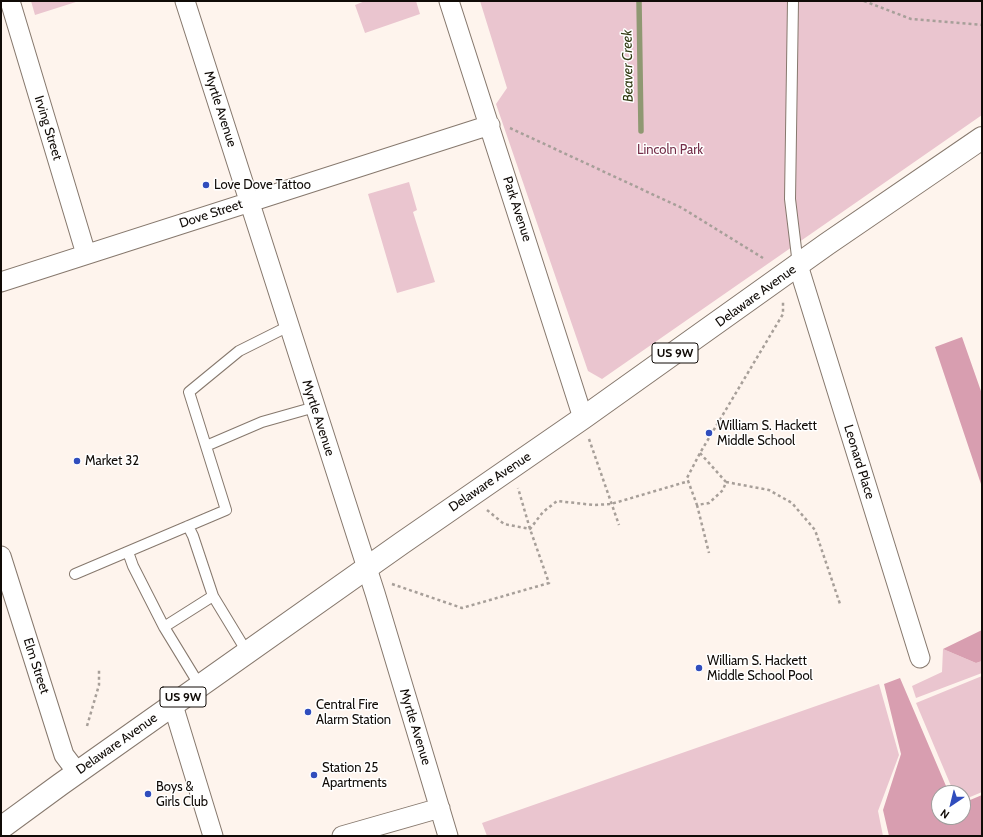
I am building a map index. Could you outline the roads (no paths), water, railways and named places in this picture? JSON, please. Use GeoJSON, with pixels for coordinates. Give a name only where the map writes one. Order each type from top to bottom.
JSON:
{"type":"FeatureCollection","features":[{"type":"Feature","properties":{"kind":"main road","name":"Delaware Avenue"},"geometry":{"type":"LineString","coordinates":[[1,828],[77,772],[414,534],[583,418],[798,265],[982,138]]}},
{"type":"Feature","properties":{"kind":"street","name":"Irving Street"},"geometry":{"type":"LineString","coordinates":[[10,1],[86,254]]}},
{"type":"Feature","properties":{"kind":"street","name":"Myrtle Avenue"},"geometry":{"type":"LineString","coordinates":[[185,1],[367,568],[448,836]]}},
{"type":"Feature","properties":{"kind":"street","name":"Park Avenue"},"geometry":{"type":"LineString","coordinates":[[450,1],[583,418]]}},
{"type":"Feature","properties":{"kind":"street","name":"Dove Street"},"geometry":{"type":"LineString","coordinates":[[1,282],[490,125]]}},
{"type":"Feature","properties":{"kind":"street","name":"Leonard Place"},"geometry":{"type":"LineString","coordinates":[[798,265],[920,658]]}},
{"type":"Feature","properties":{"kind":"street","name":"Elm Street"},"geometry":{"type":"LineString","coordinates":[[1,556],[64,755],[77,772]]}},
{"type":"Feature","properties":{"kind":"street"},"geometry":{"type":"LineString","coordinates":[[173,705],[213,836]]}},
{"type":"Feature","properties":{"kind":"street"},"geometry":{"type":"LineString","coordinates":[[342,836],[440,808]]}},
{"type":"Feature","properties":{"kind":"lane"},"geometry":{"type":"LineString","coordinates":[[793,1],[790,199],[798,265]]}},
{"type":"Feature","properties":{"kind":"lane"},"geometry":{"type":"LineString","coordinates":[[75,574],[226,510],[189,392],[239,351],[289,326]]}},
{"type":"Feature","properties":{"kind":"lane"},"geometry":{"type":"LineString","coordinates":[[206,446],[262,422],[315,407]]}},
{"type":"Feature","properties":{"kind":"lane"},"geometry":{"type":"LineString","coordinates":[[188,526],[193,536],[213,596],[247,652]]}},
{"type":"Feature","properties":{"kind":"lane"},"geometry":{"type":"LineString","coordinates":[[128,552],[133,566],[164,627],[200,686]]}},
{"type":"Feature","properties":{"kind":"lane"},"geometry":{"type":"LineString","coordinates":[[164,627],[213,596]]}},
{"type":"Feature","properties":{"kind":"waterway","name":"Beaver Creek"},"geometry":{"type":"LineString","coordinates":[[639,1],[641,131]]}},
{"type":"Feature","properties":{"kind":"place","name":"Love Dove Tattoo"},"geometry":{"type":"Point","coordinates":[206,185]}},
{"type":"Feature","properties":{"kind":"place","name":"William S. Hackett Middle School"},"geometry":{"type":"Point","coordinates":[709,433]}},
{"type":"Feature","properties":{"kind":"place","name":"Market 32"},"geometry":{"type":"Point","coordinates":[77,461]}},
{"type":"Feature","properties":{"kind":"place","name":"William S. Hackett Middle School Pool"},"geometry":{"type":"Point","coordinates":[699,668]}},
{"type":"Feature","properties":{"kind":"place","name":"Central Fire Alarm Station"},"geometry":{"type":"Point","coordinates":[308,712]}},
{"type":"Feature","properties":{"kind":"place","name":"Station 25 Apartments"},"geometry":{"type":"Point","coordinates":[314,775]}},
{"type":"Feature","properties":{"kind":"place","name":"Boys & Girls Club"},"geometry":{"type":"Point","coordinates":[148,794]}},
{"type":"Feature","properties":{"kind":"park label","name":"Lincoln Park"},"geometry":{"type":"Point","coordinates":[670,150]}}]}
